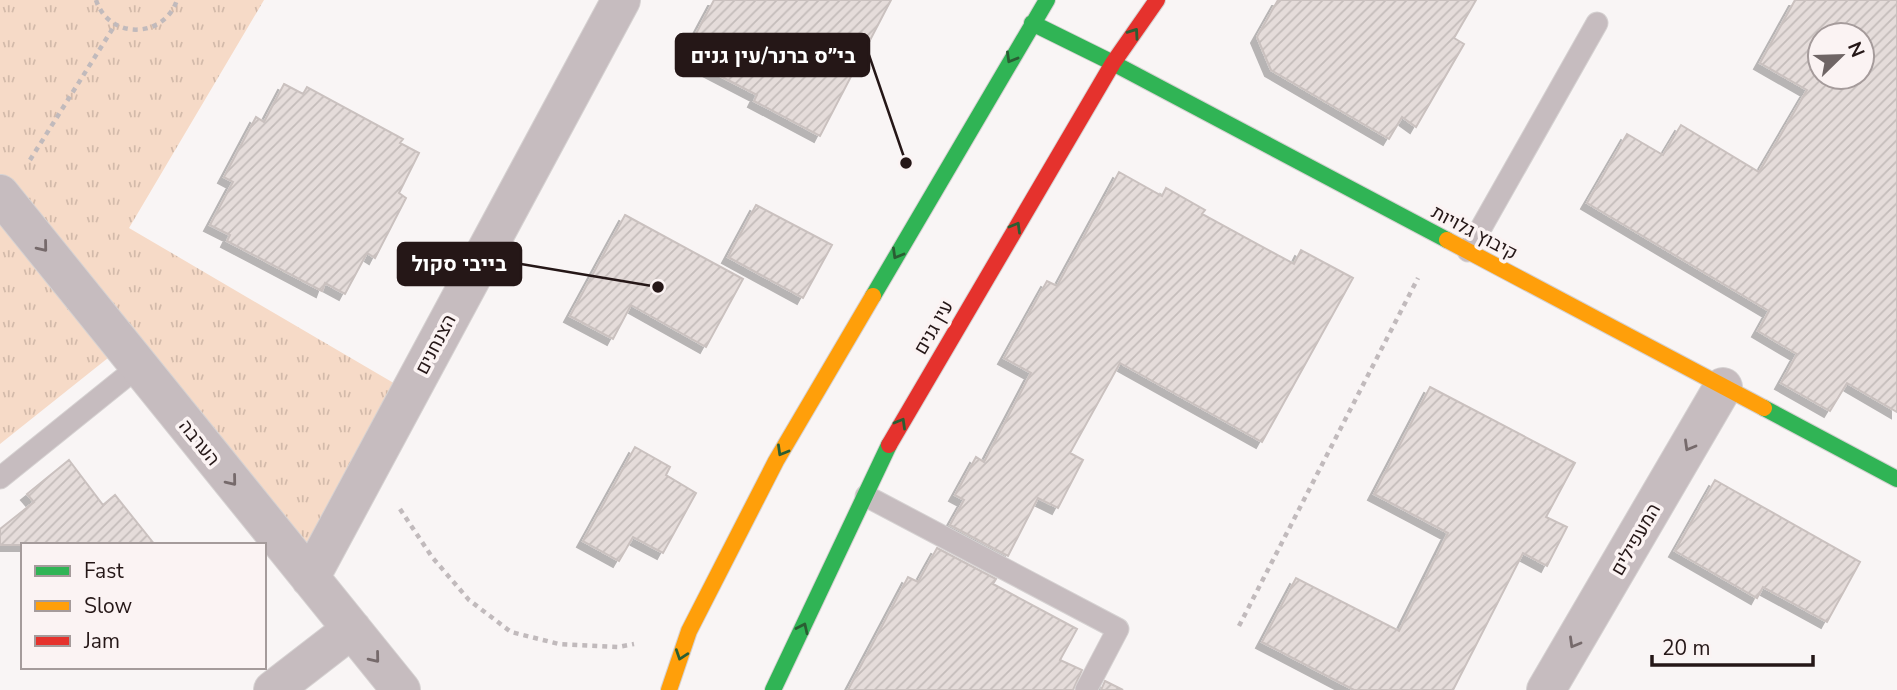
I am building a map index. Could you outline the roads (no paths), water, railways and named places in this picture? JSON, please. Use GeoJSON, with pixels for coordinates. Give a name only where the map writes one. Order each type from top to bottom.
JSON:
{"type":"FeatureCollection","features":[{"type":"Feature","properties":{"kind":"main road"},"geometry":{"type":"LineString","coordinates":[[669,690],[689,631],[776,461],[1047,0]]}},
{"type":"Feature","properties":{"kind":"main road","name":"עין גנים"},"geometry":{"type":"LineString","coordinates":[[773,690],[894,435],[1113,63],[1157,0]]}},
{"type":"Feature","properties":{"kind":"main road","name":"קיבוץ גלויות"},"geometry":{"type":"LineString","coordinates":[[1032,23],[1113,63],[1897,479]]}},
{"type":"Feature","properties":{"kind":"street","name":"הצנחנים"},"geometry":{"type":"LineString","coordinates":[[310,578],[621,0]]}},
{"type":"Feature","properties":{"kind":"street","name":"הערבה"},"geometry":{"type":"LineString","coordinates":[[2,197],[401,690]]}},
{"type":"Feature","properties":{"kind":"street","name":"המעפילים"},"geometry":{"type":"LineString","coordinates":[[1546,690],[1723,387]]}},
{"type":"Feature","properties":{"kind":"street"},"geometry":{"type":"LineString","coordinates":[[273,690],[352,629]]}},
{"type":"Feature","properties":{"kind":"lane"},"geometry":{"type":"LineString","coordinates":[[1468,251],[1597,23]]}},
{"type":"Feature","properties":{"kind":"lane"},"geometry":{"type":"LineString","coordinates":[[0,478],[139,366]]}},
{"type":"Feature","properties":{"kind":"lane"},"geometry":{"type":"LineString","coordinates":[[866,496],[1118,629],[1086,690]]}},
{"type":"Feature","properties":{"kind":"place","name":"בי״ס ברנר/עין גנים"},"geometry":{"type":"Point","coordinates":[906,163]}},
{"type":"Feature","properties":{"kind":"place","name":"בייבי סקול"},"geometry":{"type":"Point","coordinates":[658,287]}}]}
